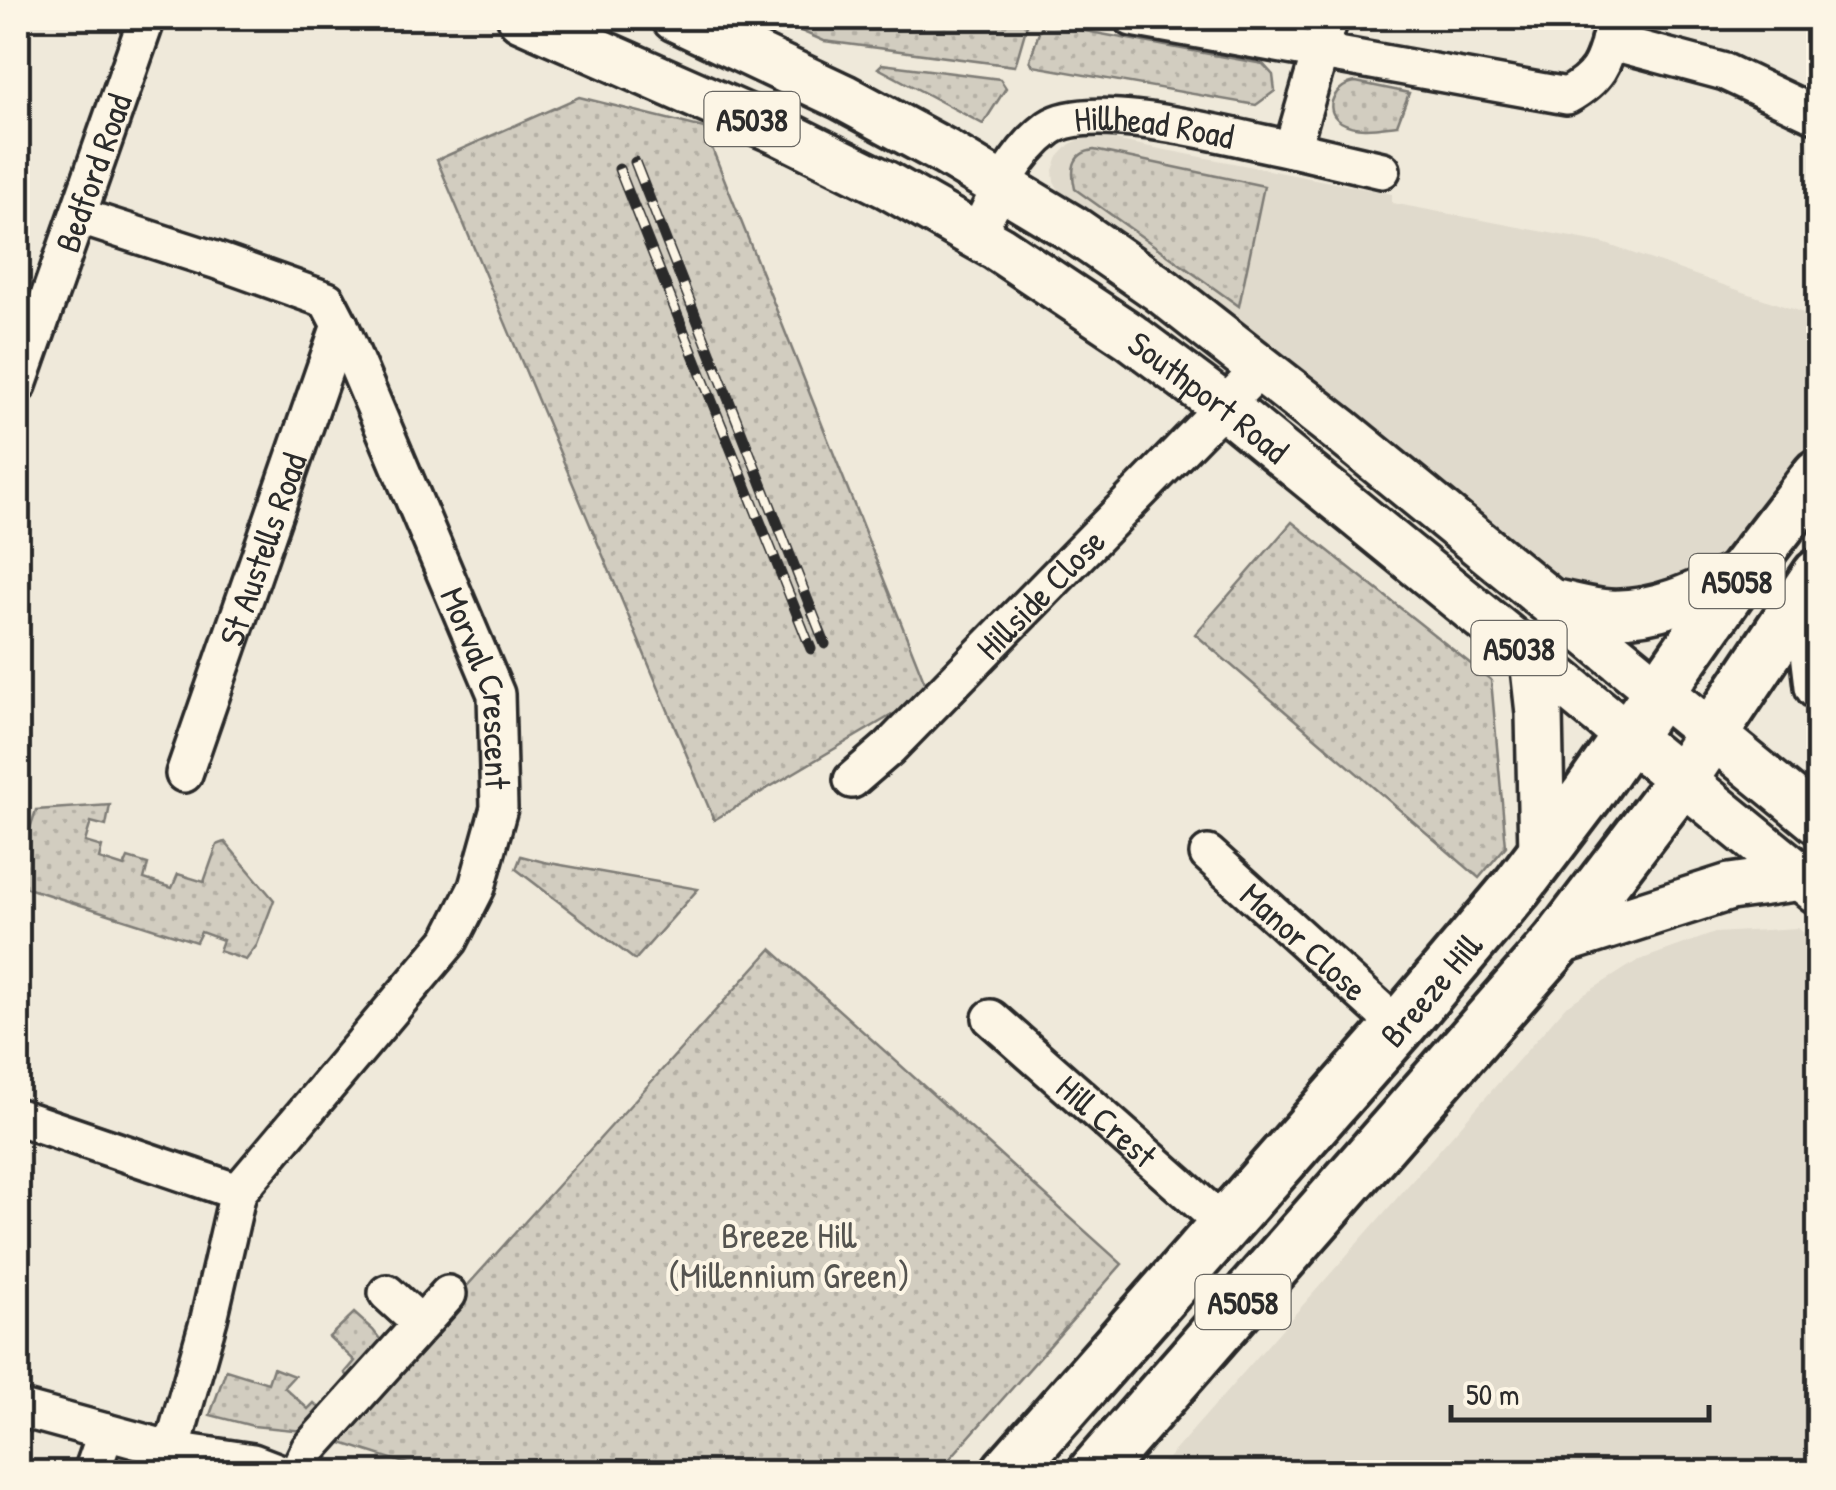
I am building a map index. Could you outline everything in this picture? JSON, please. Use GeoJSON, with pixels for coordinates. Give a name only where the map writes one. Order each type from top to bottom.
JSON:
{"type":"FeatureCollection","features":[{"type":"Feature","properties":{"kind":"highway","name":"Breeze Hill"},"geometry":{"type":"LineString","coordinates":[[1007,1472],[1399,1028],[1542,854],[1743,572],[1818,475]]}},
{"type":"Feature","properties":{"kind":"highway","name":"Breeze Hill"},"geometry":{"type":"LineString","coordinates":[[1094,1472],[1558,942],[1681,781],[1818,575]]}},
{"type":"Feature","properties":{"kind":"main road","name":"Southport Road"},"geometry":{"type":"LineString","coordinates":[[521,18],[780,132],[887,185],[976,236],[1130,336],[1225,407],[1810,884]]}},
{"type":"Feature","properties":{"kind":"main road","name":"Southport Road"},"geometry":{"type":"LineString","coordinates":[[675,18],[844,97],[1073,229],[1161,290],[1714,733],[1818,822]]}},
{"type":"Feature","properties":{"kind":"main road"},"geometry":{"type":"LineString","coordinates":[[1548,601],[1608,613],[1654,608],[1687,599],[1743,572]]}},
{"type":"Feature","properties":{"kind":"main road"},"geometry":{"type":"LineString","coordinates":[[1818,605],[1812,636],[1818,686]]}},
{"type":"Feature","properties":{"kind":"main road"},"geometry":{"type":"LineString","coordinates":[[1533,659],[1539,714],[1542,854]]}},
{"type":"Feature","properties":{"kind":"main road"},"geometry":{"type":"LineString","coordinates":[[1558,942],[1730,887],[1810,884]]}},
{"type":"Feature","properties":{"kind":"street","name":"Bedford Road"},"geometry":{"type":"LineString","coordinates":[[18,384],[146,18]]}},
{"type":"Feature","properties":{"kind":"street"},"geometry":{"type":"LineString","coordinates":[[1132,18],[1567,96],[1591,82],[1603,63],[1612,29],[1725,72],[1812,113]]}},
{"type":"Feature","properties":{"kind":"street"},"geometry":{"type":"LineString","coordinates":[[1292,149],[1330,18]]}},
{"type":"Feature","properties":{"kind":"street","name":"Hillhead Road"},"geometry":{"type":"LineString","coordinates":[[976,236],[1000,187],[1034,142],[1052,126],[1090,115],[1118,115],[1382,170]]}},
{"type":"Feature","properties":{"kind":"street","name":"Morval Crescent"},"geometry":{"type":"LineString","coordinates":[[78,216],[327,300],[496,694],[498,808],[477,887],[450,940],[238,1192],[210,1319],[172,1450]]}},
{"type":"Feature","properties":{"kind":"street","name":"St Austells Road"},"geometry":{"type":"LineString","coordinates":[[184,774],[340,325]]}},
{"type":"Feature","properties":{"kind":"street","name":"Hillside Close"},"geometry":{"type":"LineString","coordinates":[[852,780],[890,748],[1261,368]]}},
{"type":"Feature","properties":{"kind":"street","name":"Manor Close"},"geometry":{"type":"LineString","coordinates":[[1208,854],[1399,1028]]}},
{"type":"Feature","properties":{"kind":"street","name":"Hill Crest"},"geometry":{"type":"LineString","coordinates":[[991,1018],[1225,1226]]}},
{"type":"Feature","properties":{"kind":"street"},"geometry":{"type":"LineString","coordinates":[[18,1117],[238,1192]]}},
{"type":"Feature","properties":{"kind":"street"},"geometry":{"type":"LineString","coordinates":[[388,1293],[421,1324]]}},
{"type":"Feature","properties":{"kind":"street"},"geometry":{"type":"LineString","coordinates":[[298,1472],[309,1449],[448,1294]]}},
{"type":"Feature","properties":{"kind":"street"},"geometry":{"type":"LineString","coordinates":[[18,1408],[172,1450],[253,1462],[280,1472]]}},
{"type":"Feature","properties":{"kind":"street"},"geometry":{"type":"LineString","coordinates":[[92,1472],[106,1432]]}},
{"type":"Feature","properties":{"kind":"shaded area"},"geometry":{"type":"Polygon","coordinates":[[[1099,137],[1392,194],[1392,203],[1603,243],[1818,318],[1818,441],[1733,553],[1649,598],[1561,584],[1063,198],[1054,181],[1058,157],[1070,144],[1099,137]]]}},
{"type":"Feature","properties":{"kind":"shaded area"},"geometry":{"type":"Polygon","coordinates":[[[1798,928],[1818,945],[1818,1472],[1156,1472],[1566,1006],[1637,961],[1715,933],[1798,928]]]}},
{"type":"Feature","properties":{"kind":"green space"},"geometry":{"type":"Polygon","coordinates":[[[771,18],[1029,18],[1015,66],[824,41],[771,18]]]}},
{"type":"Feature","properties":{"kind":"green space"},"geometry":{"type":"Polygon","coordinates":[[[1042,23],[1263,64],[1273,75],[1275,91],[1256,105],[1033,66],[1030,60],[1042,23]]]}},
{"type":"Feature","properties":{"kind":"green space"},"geometry":{"type":"Polygon","coordinates":[[[882,64],[1000,79],[1006,88],[983,124],[878,68],[882,64]]]}},
{"type":"Feature","properties":{"kind":"green space"},"geometry":{"type":"Polygon","coordinates":[[[1356,82],[1409,93],[1397,125],[1354,127],[1335,117],[1332,104],[1337,92],[1356,82]]]}},
{"type":"Feature","properties":{"kind":"green space"},"geometry":{"type":"Polygon","coordinates":[[[579,97],[704,128],[929,693],[714,820],[437,160],[579,97]]]}},
{"type":"Feature","properties":{"kind":"green space"},"geometry":{"type":"Polygon","coordinates":[[[1094,150],[1264,186],[1239,306],[1075,189],[1074,164],[1081,155],[1094,150]]]}},
{"type":"Feature","properties":{"kind":"green space"},"geometry":{"type":"Polygon","coordinates":[[[1292,522],[1491,680],[1506,846],[1479,878],[1195,634],[1292,522]]]}},
{"type":"Feature","properties":{"kind":"green space"},"geometry":{"type":"Polygon","coordinates":[[[110,805],[106,826],[91,822],[85,842],[102,847],[99,859],[124,867],[128,858],[148,864],[144,879],[172,888],[178,874],[204,882],[217,845],[225,842],[274,900],[257,945],[246,960],[219,951],[223,940],[201,932],[196,942],[18,885],[18,865],[36,810],[110,805]]]}},
{"type":"Feature","properties":{"kind":"green space"},"geometry":{"type":"Polygon","coordinates":[[[521,856],[698,889],[635,960],[516,869],[521,856]]]}},
{"type":"Feature","properties":{"kind":"green space","name":"Breeze Hill (Millennium Green)"},"geometry":{"type":"Polygon","coordinates":[[[771,949],[1122,1264],[938,1472],[432,1472],[329,1439],[771,949]]]}},
{"type":"Feature","properties":{"kind":"green space"},"geometry":{"type":"Polygon","coordinates":[[[354,1313],[386,1347],[355,1383],[345,1373],[355,1361],[329,1337],[354,1313]]]}},
{"type":"Feature","properties":{"kind":"green space"},"geometry":{"type":"Polygon","coordinates":[[[273,1368],[294,1376],[284,1387],[308,1409],[314,1403],[326,1414],[304,1431],[253,1426],[210,1415],[226,1370],[268,1383],[273,1368]]]}},
{"type":"Feature","properties":{"kind":"railway"},"geometry":{"type":"LineString","coordinates":[[635,162],[825,644]]}},
{"type":"Feature","properties":{"kind":"railway"},"geometry":{"type":"LineString","coordinates":[[619,169],[811,649]]}}]}
